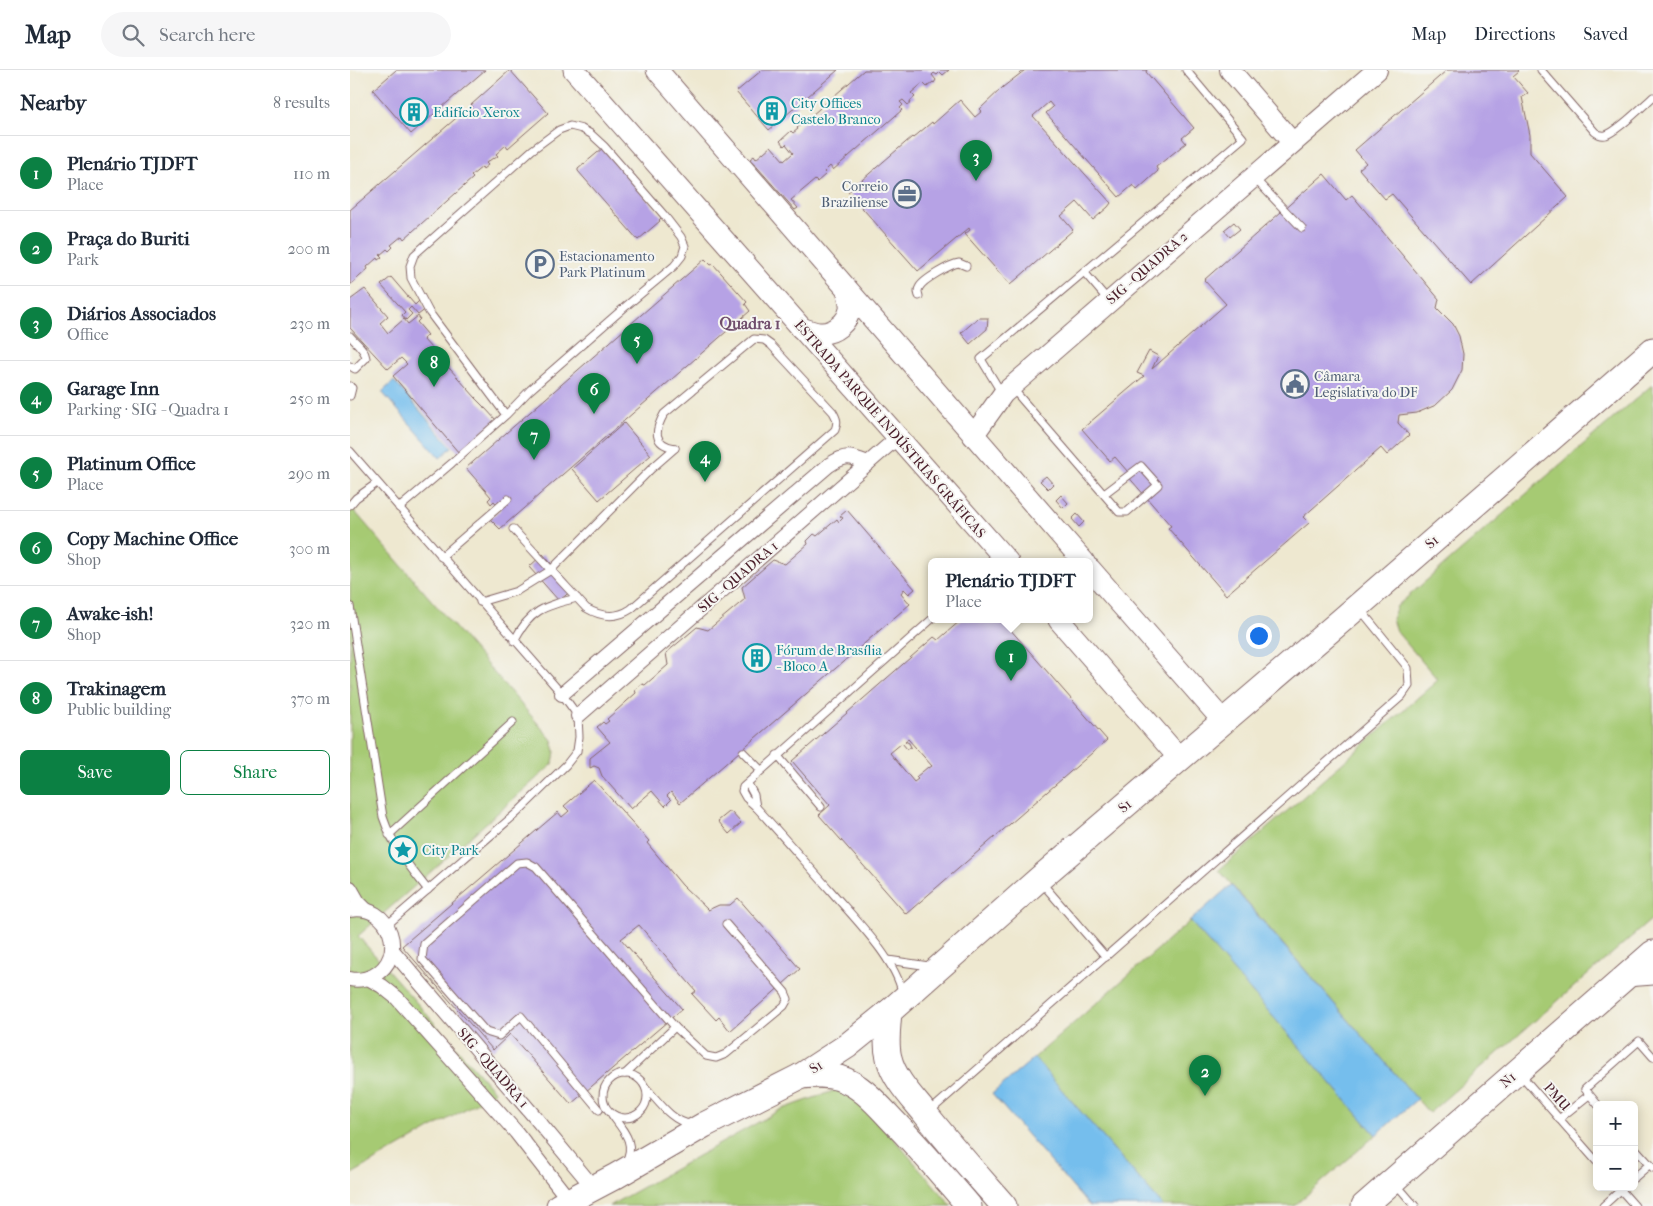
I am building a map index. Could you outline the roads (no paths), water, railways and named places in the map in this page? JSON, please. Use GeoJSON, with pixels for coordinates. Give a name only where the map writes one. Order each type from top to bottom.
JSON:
{"type":"FeatureCollection","features":[{"type":"Feature","properties":{"kind":"highway","name":"S1"},"geometry":{"type":"LineString","coordinates":[[564,1203],[616,1176],[704,1125],[801,1076],[847,1046],[896,1006],[1653,350]]}},
{"type":"Feature","properties":{"kind":"highway","name":"N1"},"geometry":{"type":"LineString","coordinates":[[1364,1206],[1653,953]]}},
{"type":"Feature","properties":{"kind":"highway"},"geometry":{"type":"LineString","coordinates":[[896,1006],[886,1038],[888,1057],[893,1070],[926,1115],[1004,1206]]}},
{"type":"Feature","properties":{"kind":"highway"},"geometry":{"type":"LineString","coordinates":[[801,1076],[824,1075],[840,1078],[853,1084],[865,1093],[922,1151],[970,1206]]}},
{"type":"Feature","properties":{"kind":"main road","name":"ESTRADA PARQUE INDÚSTRIAS GRÁFICAS"},"geometry":{"type":"LineString","coordinates":[[574,70],[898,437],[1000,558]]}},
{"type":"Feature","properties":{"kind":"main road"},"geometry":{"type":"LineString","coordinates":[[656,70],[1080,558]]}},
{"type":"Feature","properties":{"kind":"main road"},"geometry":{"type":"LineString","coordinates":[[801,328],[819,334],[830,332],[838,327],[845,320],[850,308],[847,289]]}},
{"type":"Feature","properties":{"kind":"main road"},"geometry":{"type":"LineString","coordinates":[[1093,572],[1224,722]]}},
{"type":"Feature","properties":{"kind":"main road"},"geometry":{"type":"LineString","coordinates":[[1062,623],[1180,759]]}},
{"type":"Feature","properties":{"kind":"main road"},"geometry":{"type":"LineString","coordinates":[[1626,976],[1653,974]]}},
{"type":"Feature","properties":{"kind":"street"},"geometry":{"type":"LineString","coordinates":[[1230,70],[1292,142]]}},
{"type":"Feature","properties":{"kind":"street","name":"SIG - QUADRA 2"},"geometry":{"type":"LineString","coordinates":[[973,436],[1007,391],[1377,70]]}},
{"type":"Feature","properties":{"kind":"street","name":"SIG - QUADRA 2"},"geometry":{"type":"LineString","coordinates":[[955,415],[975,409],[1007,391]]}},
{"type":"Feature","properties":{"kind":"street","name":"SIG - QUADRA 1"},"geometry":{"type":"LineString","coordinates":[[578,716],[898,437]]}},
{"type":"Feature","properties":{"kind":"street"},"geometry":{"type":"LineString","coordinates":[[562,694],[829,465],[840,458],[848,456],[868,463]]}},
{"type":"Feature","properties":{"kind":"street"},"geometry":{"type":"LineString","coordinates":[[350,888],[358,902],[387,925],[392,937],[392,950],[388,962],[379,972],[368,978],[350,979]]}},
{"type":"Feature","properties":{"kind":"street"},"geometry":{"type":"LineString","coordinates":[[350,910],[366,910]]}},
{"type":"Feature","properties":{"kind":"street","name":"SIG - QUADRA 1"},"geometry":{"type":"LineString","coordinates":[[392,950],[593,1187]]}},
{"type":"Feature","properties":{"kind":"street","name":"SIG - QUADRA 1"},"geometry":{"type":"LineString","coordinates":[[368,978],[397,998],[516,1132],[564,1203]]}},
{"type":"Feature","properties":{"kind":"lane"},"geometry":{"type":"LineString","coordinates":[[1104,494],[1141,466],[1158,486],[1127,512],[1119,512],[1007,391],[981,359],[1243,138],[1186,70]]}},
{"type":"Feature","properties":{"kind":"lane"},"geometry":{"type":"LineString","coordinates":[[1541,70],[1595,132],[1604,136],[1614,130],[1653,97]]}},
{"type":"Feature","properties":{"kind":"lane"},"geometry":{"type":"LineString","coordinates":[[399,508],[506,415],[536,384],[674,266],[682,256],[685,246],[681,237],[664,215],[604,146],[591,134],[570,126],[559,130],[532,150],[414,255],[410,266],[411,278],[429,312],[506,415]]}},
{"type":"Feature","properties":{"kind":"lane"},"geometry":{"type":"LineString","coordinates":[[1253,177],[1302,228]]}},
{"type":"Feature","properties":{"kind":"lane"},"geometry":{"type":"LineString","coordinates":[[919,296],[918,289],[922,284],[948,266],[959,263],[966,266]]}},
{"type":"Feature","properties":{"kind":"lane"},"geometry":{"type":"LineString","coordinates":[[1084,272],[1110,301]]}},
{"type":"Feature","properties":{"kind":"lane"},"geometry":{"type":"LineString","coordinates":[[350,336],[366,355],[366,358],[355,369],[350,366]]}},
{"type":"Feature","properties":{"kind":"lane"},"geometry":{"type":"LineString","coordinates":[[480,602],[517,591],[551,570],[651,469],[675,448],[665,445],[656,434],[664,414],[754,339],[764,340],[772,345],[833,412],[837,419],[838,424],[835,430],[622,615],[595,614],[586,608],[577,598],[551,570],[513,529]]}},
{"type":"Feature","properties":{"kind":"lane"},"geometry":{"type":"LineString","coordinates":[[350,386],[352,393],[350,396]]}},
{"type":"Feature","properties":{"kind":"lane"},"geometry":{"type":"LineString","coordinates":[[350,451],[562,694],[578,716],[580,737],[577,751],[566,765],[518,812],[387,925]]}},
{"type":"Feature","properties":{"kind":"lane"},"geometry":{"type":"LineString","coordinates":[[350,505],[356,498],[377,483]]}},
{"type":"Feature","properties":{"kind":"lane"},"geometry":{"type":"LineString","coordinates":[[441,557],[508,499]]}},
{"type":"Feature","properties":{"kind":"lane"},"geometry":{"type":"LineString","coordinates":[[514,641],[521,627],[534,614],[556,603],[577,598]]}},
{"type":"Feature","properties":{"kind":"lane"},"geometry":{"type":"LineString","coordinates":[[350,606],[383,817],[389,835],[428,890]]}},
{"type":"Feature","properties":{"kind":"lane"},"geometry":{"type":"LineString","coordinates":[[926,1115],[1402,696],[1409,686],[1408,668],[1358,607]]}},
{"type":"Feature","properties":{"kind":"lane"},"geometry":{"type":"LineString","coordinates":[[896,1006],[897,975],[888,960],[848,911],[746,798],[742,791],[743,787],[761,770],[928,622]]}},
{"type":"Feature","properties":{"kind":"lane"},"geometry":{"type":"LineString","coordinates":[[389,835],[512,722]]}},
{"type":"Feature","properties":{"kind":"lane"},"geometry":{"type":"LineString","coordinates":[[743,752],[761,770]]}},
{"type":"Feature","properties":{"kind":"lane"},"geometry":{"type":"LineString","coordinates":[[777,756],[821,807]]}},
{"type":"Feature","properties":{"kind":"lane"},"geometry":{"type":"LineString","coordinates":[[599,1110],[521,1016],[499,1036],[486,1032],[422,959],[424,944],[517,863],[527,862],[536,867],[675,1027],[706,1056],[716,1058],[726,1054],[784,1006],[788,999],[785,992],[726,924]]}},
{"type":"Feature","properties":{"kind":"lane"},"geometry":{"type":"LineString","coordinates":[[1040,880],[1106,957]]}},
{"type":"Feature","properties":{"kind":"lane"},"geometry":{"type":"LineString","coordinates":[[888,960],[923,966],[941,966]]}},
{"type":"Feature","properties":{"kind":"lane"},"geometry":{"type":"LineString","coordinates":[[616,1176],[628,1158],[629,1138],[605,1106],[603,1095],[606,1085],[614,1077],[625,1074],[675,1027]]}},
{"type":"Feature","properties":{"kind":"lane"},"geometry":{"type":"LineString","coordinates":[[1594,1101],[1584,1089],[1639,1042],[1653,1057]]}},
{"type":"Feature","properties":{"kind":"lane","name":"PMU"},"geometry":{"type":"LineString","coordinates":[[1518,1071],[1593,1157]]}},
{"type":"Feature","properties":{"kind":"lane"},"geometry":{"type":"LineString","coordinates":[[625,1074],[638,1078],[668,1112],[682,1123],[704,1125]]}},
{"type":"Feature","properties":{"kind":"lane"},"geometry":{"type":"LineString","coordinates":[[612,1114],[623,1118],[634,1117],[643,1110],[647,1100],[646,1088]]}},
{"type":"Feature","properties":{"kind":"lane"},"geometry":{"type":"LineString","coordinates":[[1560,1119],[1589,1095]]}},
{"type":"Feature","properties":{"kind":"lane"},"geometry":{"type":"LineString","coordinates":[[1638,1151],[1651,1166],[1638,1175]]}},
{"type":"Feature","properties":{"kind":"lane"},"geometry":{"type":"LineString","coordinates":[[1393,1181],[1415,1206]]}},
{"type":"Feature","properties":{"kind":"lane"},"geometry":{"type":"LineString","coordinates":[[1603,1206],[1618,1191]]}},
{"type":"Feature","properties":{"kind":"lane"},"geometry":{"type":"LineString","coordinates":[[1623,1191],[1635,1206]]}},
{"type":"Feature","properties":{"kind":"water"},"geometry":{"type":"Polygon","coordinates":[[[394,381],[452,447],[440,458],[382,392],[394,381]]]}},
{"type":"Feature","properties":{"kind":"water"},"geometry":{"type":"Polygon","coordinates":[[[1231,885],[1417,1099],[1376,1135],[1190,921],[1231,885]]]}},
{"type":"Feature","properties":{"kind":"water"},"geometry":{"type":"Polygon","coordinates":[[[1034,1058],[1163,1206],[1089,1206],[992,1094],[1034,1058]]]}},
{"type":"Feature","properties":{"kind":"place","name":"City Offices Castelo Branco"},"geometry":{"type":"Point","coordinates":[772,111]}},
{"type":"Feature","properties":{"kind":"place","name":"Edifício Xerox"},"geometry":{"type":"Point","coordinates":[414,112]}},
{"type":"Feature","properties":{"kind":"place","name":"Diários Associados"},"geometry":{"type":"Point","coordinates":[976,181]}},
{"type":"Feature","properties":{"kind":"place","name":"Correio Braziliense"},"geometry":{"type":"Point","coordinates":[907,194]}},
{"type":"Feature","properties":{"kind":"place","name":"Estacionamento Park Platinum"},"geometry":{"type":"Point","coordinates":[540,264]}},
{"type":"Feature","properties":{"kind":"place","name":"Platinum Office"},"geometry":{"type":"Point","coordinates":[637,364]}},
{"type":"Feature","properties":{"kind":"place","name":"Câmara Legislativa do DF"},"geometry":{"type":"Point","coordinates":[1295,384]}},
{"type":"Feature","properties":{"kind":"place","name":"Trakinagem"},"geometry":{"type":"Point","coordinates":[434,387]}},
{"type":"Feature","properties":{"kind":"place","name":"Copy Machine Office"},"geometry":{"type":"Point","coordinates":[594,414]}},
{"type":"Feature","properties":{"kind":"place","name":"Awake-ish!"},"geometry":{"type":"Point","coordinates":[534,460]}},
{"type":"Feature","properties":{"kind":"place","name":"Garage Inn"},"geometry":{"type":"Point","coordinates":[705,482]}},
{"type":"Feature","properties":{"kind":"place","name":"Fórum de Brasília - Bloco A"},"geometry":{"type":"Point","coordinates":[757,658]}},
{"type":"Feature","properties":{"kind":"place","name":"Plenário TJDFT"},"geometry":{"type":"Point","coordinates":[1011,681]}},
{"type":"Feature","properties":{"kind":"place","name":"City Park"},"geometry":{"type":"Point","coordinates":[403,850]}},
{"type":"Feature","properties":{"kind":"place","name":"Praça do Buriti"},"geometry":{"type":"Point","coordinates":[1205,1096]}},
{"type":"Feature","properties":{"kind":"district","name":"Quadra 1"},"geometry":{"type":"Point","coordinates":[750,323]}}]}
